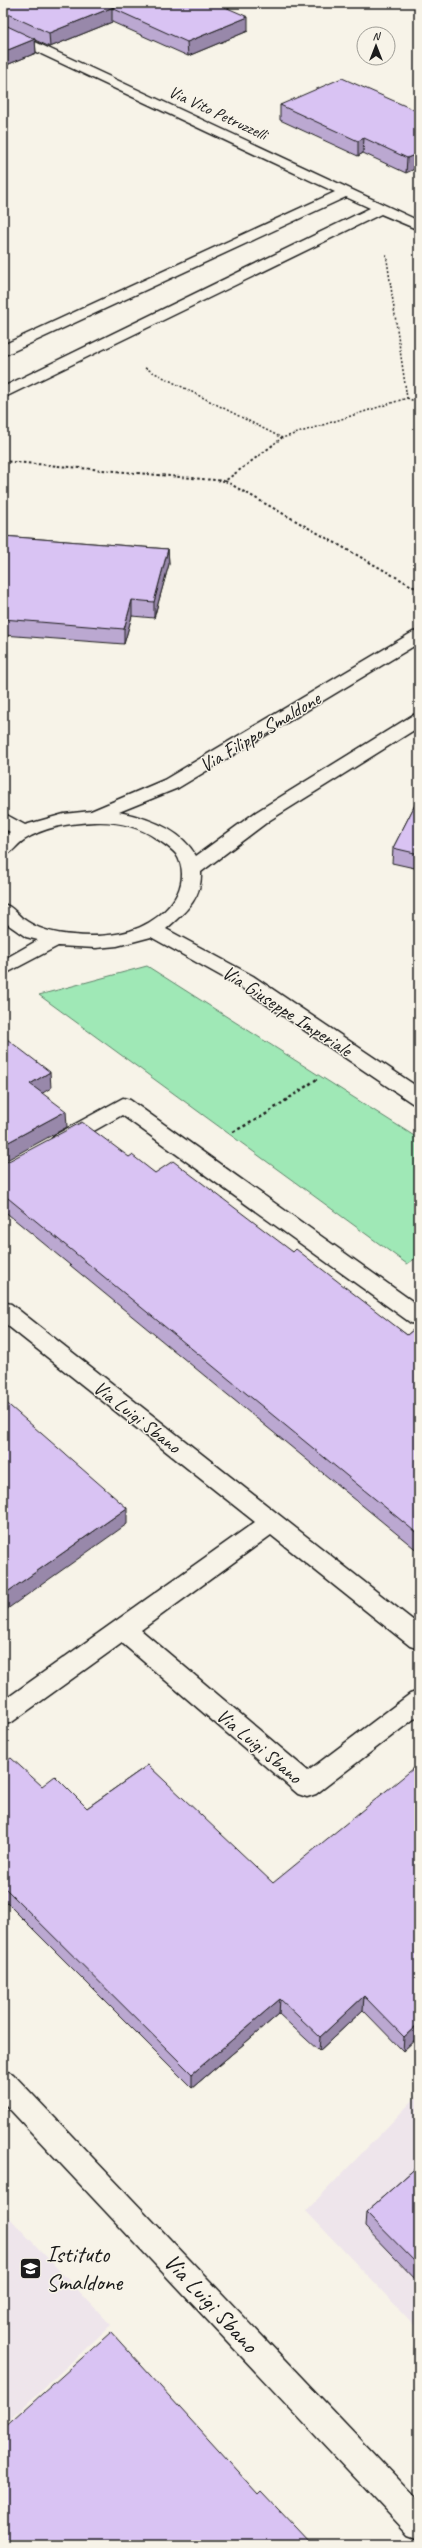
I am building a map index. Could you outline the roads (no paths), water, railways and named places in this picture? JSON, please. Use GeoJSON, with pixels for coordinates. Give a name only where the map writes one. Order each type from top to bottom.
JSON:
{"type":"FeatureCollection","features":[{"type":"Feature","properties":{"kind":"street","name":"Via Vito Petruzzelli"},"geometry":{"type":"LineString","coordinates":[[3,31],[344,193],[419,226]]}},
{"type":"Feature","properties":{"kind":"street"},"geometry":{"type":"LineString","coordinates":[[3,351],[344,193]]}},
{"type":"Feature","properties":{"kind":"street"},"geometry":{"type":"LineString","coordinates":[[3,393],[380,209]]}},
{"type":"Feature","properties":{"kind":"street","name":"Via Filippo Smaldone"},"geometry":{"type":"LineString","coordinates":[[95,816],[171,784],[419,636]]}},
{"type":"Feature","properties":{"kind":"street"},"geometry":{"type":"LineString","coordinates":[[192,868],[263,816],[419,719]]}},
{"type":"Feature","properties":{"kind":"street"},"geometry":{"type":"LineString","coordinates":[[3,850],[24,833],[56,820],[95,816],[130,820],[162,832],[185,853],[192,868],[190,892],[180,908],[152,929],[122,939],[85,943],[55,939],[26,929],[3,910]]}},
{"type":"Feature","properties":{"kind":"street"},"geometry":{"type":"LineString","coordinates":[[3,820],[24,833]]}},
{"type":"Feature","properties":{"kind":"street","name":"Via Giuseppe Imperiale"},"geometry":{"type":"LineString","coordinates":[[152,929],[246,981],[419,1098]]}},
{"type":"Feature","properties":{"kind":"street"},"geometry":{"type":"LineString","coordinates":[[3,969],[55,939]]}},
{"type":"Feature","properties":{"kind":"street"},"geometry":{"type":"LineString","coordinates":[[43,1150],[123,1105],[419,1317]]}},
{"type":"Feature","properties":{"kind":"street","name":"Via Luigi Sbano"},"geometry":{"type":"LineString","coordinates":[[3,1310],[419,1639]]}},
{"type":"Feature","properties":{"kind":"street"},"geometry":{"type":"LineString","coordinates":[[3,1716],[271,1523]]}},
{"type":"Feature","properties":{"kind":"street","name":"Via Luigi Sbano"},"geometry":{"type":"LineString","coordinates":[[123,1629],[307,1786],[419,1702]]}},
{"type":"Feature","properties":{"kind":"street","name":"Via Luigi Sbano"},"geometry":{"type":"LineString","coordinates":[[3,2083],[419,2523]]}},
{"type":"Feature","properties":{"kind":"place","name":"Istituto Smaldone"},"geometry":{"type":"Point","coordinates":[30,2268]}}]}
